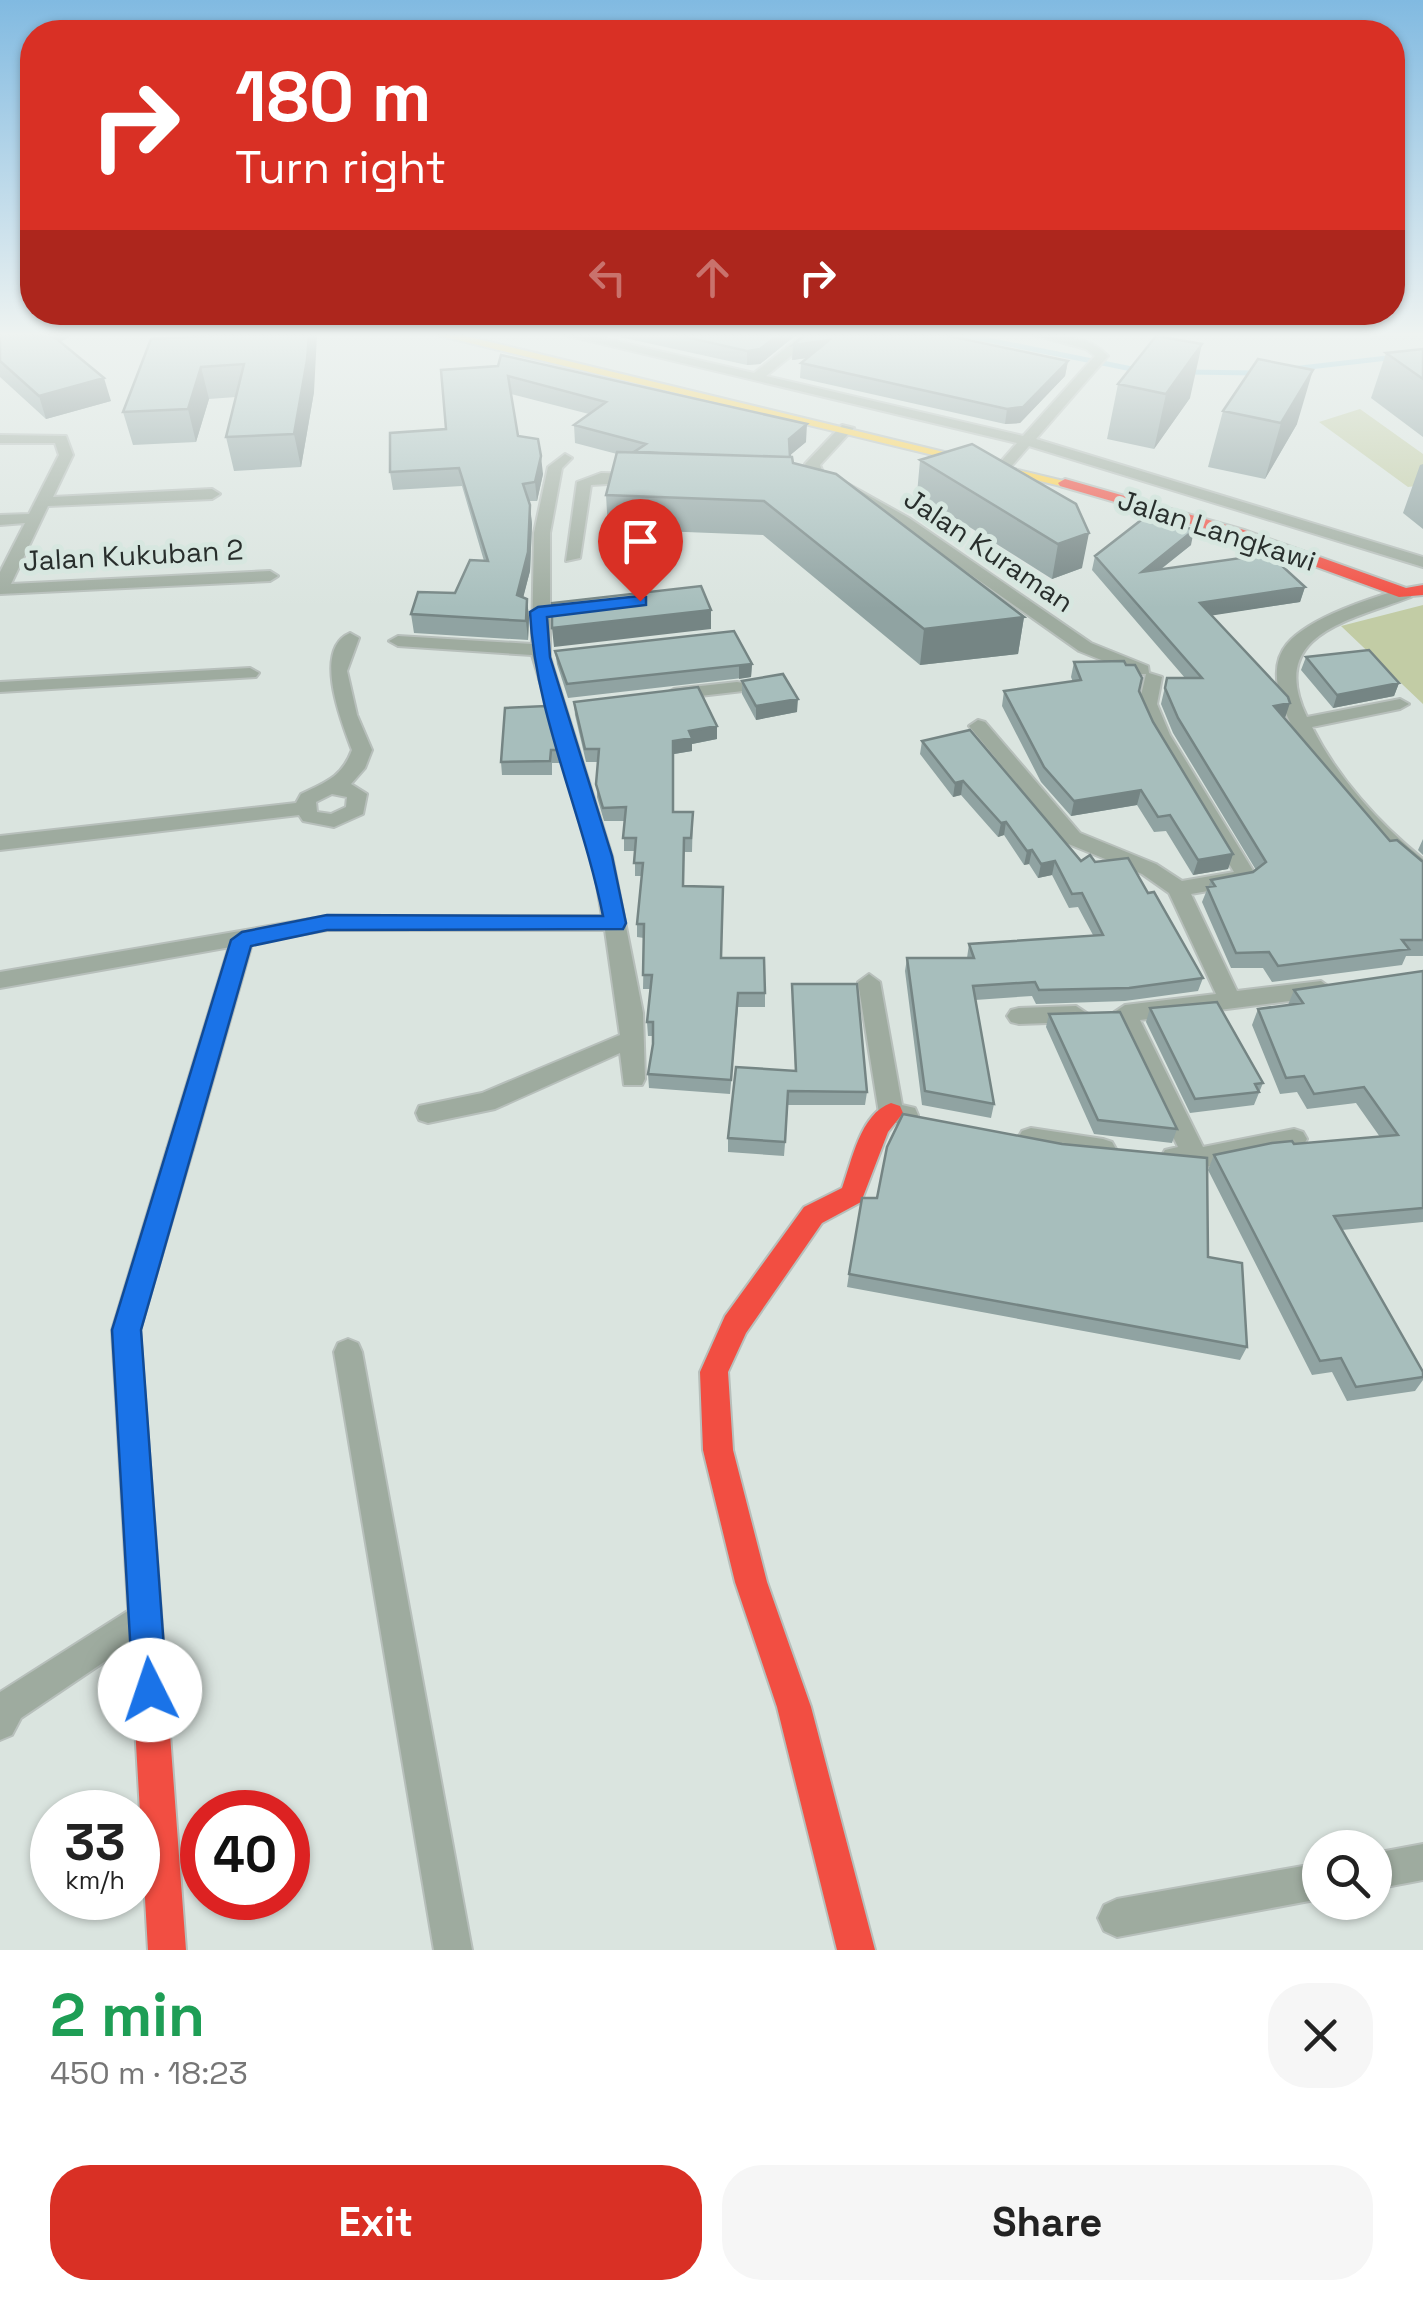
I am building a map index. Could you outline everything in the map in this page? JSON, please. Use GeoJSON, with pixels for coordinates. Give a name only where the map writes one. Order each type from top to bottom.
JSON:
{"type":"FeatureCollection","features":[{"type":"Feature","properties":{"kind":"street","name":"Jalan Langkawi"},"geometry":{"type":"LineString","coordinates":[[837,426],[1015,454]]}},
{"type":"Feature","properties":{"kind":"street","name":"Jalan Langkawi"},"geometry":{"type":"LineString","coordinates":[[904,426],[1015,454],[1238,533],[1417,588]]}},
{"type":"Feature","properties":{"kind":"street"},"geometry":{"type":"LineString","coordinates":[[920,426],[1015,454],[1347,535],[1423,562]]}},
{"type":"Feature","properties":{"kind":"street"},"geometry":{"type":"LineString","coordinates":[[1015,454],[1040,426]]}},
{"type":"Feature","properties":{"kind":"street","name":"Jalan Kuraman"},"geometry":{"type":"LineString","coordinates":[[846,428],[812,464],[811,482],[843,485],[904,521],[1085,647],[1147,674],[1148,704],[1161,735],[1248,877],[1178,890]]}},
{"type":"Feature","properties":{"kind":"street"},"geometry":{"type":"LineString","coordinates":[[0,439],[61,440],[66,455],[0,589]]}},
{"type":"Feature","properties":{"kind":"street"},"geometry":{"type":"LineString","coordinates":[[565,458],[555,467],[543,524],[547,654],[565,707],[616,923],[631,1013],[633,1079]]}},
{"type":"Feature","properties":{"kind":"street"},"geometry":{"type":"LineString","coordinates":[[572,558],[584,482],[601,478],[656,479]]}},
{"type":"Feature","properties":{"kind":"street"},"geometry":{"type":"LineString","coordinates":[[43,502],[212,494]]}},
{"type":"Feature","properties":{"kind":"street"},"geometry":{"type":"LineString","coordinates":[[0,520],[35,518]]}},
{"type":"Feature","properties":{"kind":"street"},"geometry":{"type":"LineString","coordinates":[[543,524],[576,523]]}},
{"type":"Feature","properties":{"kind":"street","name":"Jalan Kukuban 2"},"geometry":{"type":"LineString","coordinates":[[0,589],[270,576]]}},
{"type":"Feature","properties":{"kind":"street"},"geometry":{"type":"LineString","coordinates":[[1417,588],[1316,628],[1292,648],[1287,685],[1314,753],[1402,855],[1423,870]]}},
{"type":"Feature","properties":{"kind":"street"},"geometry":{"type":"LineString","coordinates":[[336,787],[355,768],[362,750],[348,716],[338,671],[350,638]]}},
{"type":"Feature","properties":{"kind":"street"},"geometry":{"type":"LineString","coordinates":[[398,641],[547,654]]}},
{"type":"Feature","properties":{"kind":"street"},"geometry":{"type":"LineString","coordinates":[[0,686],[250,673]]}},
{"type":"Feature","properties":{"kind":"street"},"geometry":{"type":"LineString","coordinates":[[647,698],[738,687]]}},
{"type":"Feature","properties":{"kind":"street"},"geometry":{"type":"LineString","coordinates":[[1303,723],[1400,704]]}},
{"type":"Feature","properties":{"kind":"street"},"geometry":{"type":"LineString","coordinates":[[978,726],[1072,838],[1149,869],[1178,890],[1231,1002]]}},
{"type":"Feature","properties":{"kind":"street"},"geometry":{"type":"LineString","coordinates":[[0,843],[304,808],[314,793],[336,787],[352,790],[359,799],[350,814],[324,821],[310,817],[304,808]]}},
{"type":"Feature","properties":{"kind":"street"},"geometry":{"type":"LineString","coordinates":[[0,980],[327,923],[616,923]]}},
{"type":"Feature","properties":{"kind":"street"},"geometry":{"type":"LineString","coordinates":[[167,1950],[126,1330],[242,940]]}},
{"type":"Feature","properties":{"kind":"street"},"geometry":{"type":"LineString","coordinates":[[869,982],[891,1112]]}},
{"type":"Feature","properties":{"kind":"street"},"geometry":{"type":"LineString","coordinates":[[1020,1016],[1125,1013],[1343,985]]}},
{"type":"Feature","properties":{"kind":"street"},"geometry":{"type":"LineString","coordinates":[[1125,1013],[1196,1159]]}},
{"type":"Feature","properties":{"kind":"street"},"geometry":{"type":"LineString","coordinates":[[428,1113],[486,1102],[632,1040]]}},
{"type":"Feature","properties":{"kind":"street"},"geometry":{"type":"LineString","coordinates":[[891,1112],[928,1120]]}},
{"type":"Feature","properties":{"kind":"street"},"geometry":{"type":"LineString","coordinates":[[856,1950],[794,1706],[751,1582],[723,1469],[714,1372],[735,1325],[813,1215],[852,1196],[876,1126],[891,1112]]}},
{"type":"Feature","properties":{"kind":"street"},"geometry":{"type":"LineString","coordinates":[[1003,1133],[1196,1159],[1294,1139]]}},
{"type":"Feature","properties":{"kind":"street"},"geometry":{"type":"LineString","coordinates":[[348,1352],[453,1950]]}},
{"type":"Feature","properties":{"kind":"street"},"geometry":{"type":"LineString","coordinates":[[0,1723],[9,1706],[145,1616]]}},
{"type":"Feature","properties":{"kind":"street"},"geometry":{"type":"LineString","coordinates":[[1392,1867],[1423,1862]]}},
{"type":"Feature","properties":{"kind":"street"},"geometry":{"type":"LineString","coordinates":[[1117,1918],[1302,1884]]}},
{"type":"Feature","properties":{"kind":"green space"},"geometry":{"type":"Polygon","coordinates":[[[1324,426],[1384,426],[1423,454],[1423,485],[1408,487],[1324,426]]]}},
{"type":"Feature","properties":{"kind":"green space"},"geometry":{"type":"Polygon","coordinates":[[[1423,605],[1423,704],[1341,626],[1423,605]]]}},
{"type":"Feature","properties":{"kind":"building"},"geometry":{"type":"Polygon","coordinates":[[[229,426],[295,426],[294,434],[226,437],[229,426]]]}},
{"type":"Feature","properties":{"kind":"building"},"geometry":{"type":"Polygon","coordinates":[[[446,426],[516,426],[518,436],[538,439],[541,456],[535,482],[523,484],[530,505],[528,552],[517,595],[527,599],[526,621],[411,614],[418,592],[455,593],[470,560],[488,561],[459,468],[390,472],[390,433],[446,429],[446,426]]]}},
{"type":"Feature","properties":{"kind":"building"},"geometry":{"type":"Polygon","coordinates":[[[578,426],[805,426],[789,439],[790,457],[634,452],[646,444],[578,426]]]}},
{"type":"Feature","properties":{"kind":"building"},"geometry":{"type":"Polygon","coordinates":[[[972,444],[1076,504],[1089,533],[1058,544],[920,460],[972,444]]]}},
{"type":"Feature","properties":{"kind":"building"},"geometry":{"type":"Polygon","coordinates":[[[617,452],[792,457],[793,463],[836,474],[1024,617],[924,629],[764,501],[606,495],[617,452]]]}},
{"type":"Feature","properties":{"kind":"building"},"geometry":{"type":"Polygon","coordinates":[[[1149,514],[1194,530],[1142,572],[1269,554],[1305,587],[1200,603],[1288,697],[1290,703],[1274,706],[1390,841],[1397,840],[1423,862],[1423,940],[1402,940],[1409,949],[1278,966],[1269,952],[1236,953],[1207,887],[1215,886],[1211,880],[1253,872],[1266,862],[1178,718],[1165,688],[1167,678],[1202,678],[1095,556],[1149,514]]]}},
{"type":"Feature","properties":{"kind":"building"},"geometry":{"type":"Polygon","coordinates":[[[701,586],[711,610],[552,628],[552,603],[701,586]]]}},
{"type":"Feature","properties":{"kind":"building"},"geometry":{"type":"Polygon","coordinates":[[[734,631],[752,664],[567,684],[555,651],[734,631]]]}},
{"type":"Feature","properties":{"kind":"building"},"geometry":{"type":"Polygon","coordinates":[[[1369,650],[1399,683],[1337,695],[1306,657],[1369,650]]]}},
{"type":"Feature","properties":{"kind":"building"},"geometry":{"type":"Polygon","coordinates":[[[1124,661],[1126,665],[1135,665],[1142,678],[1139,691],[1153,722],[1233,854],[1198,860],[1170,815],[1158,817],[1141,790],[1074,801],[1044,767],[1004,691],[1081,680],[1074,662],[1124,661]]]}},
{"type":"Feature","properties":{"kind":"building"},"geometry":{"type":"Polygon","coordinates":[[[783,674],[798,699],[756,706],[742,681],[783,674]]]}},
{"type":"Feature","properties":{"kind":"building"},"geometry":{"type":"Polygon","coordinates":[[[698,687],[717,726],[689,731],[692,738],[673,741],[673,812],[693,812],[691,838],[684,838],[683,886],[723,887],[721,958],[764,958],[765,993],[738,993],[731,1080],[648,1074],[653,1044],[653,1022],[647,1022],[652,975],[643,975],[644,924],[637,924],[643,863],[634,863],[636,838],[623,838],[626,807],[603,808],[596,784],[599,749],[585,749],[574,702],[698,687]]]}},
{"type":"Feature","properties":{"kind":"building"},"geometry":{"type":"Polygon","coordinates":[[[546,706],[559,750],[551,750],[550,761],[501,762],[505,708],[546,706]]]}},
{"type":"Feature","properties":{"kind":"building"},"geometry":{"type":"Polygon","coordinates":[[[970,730],[1081,861],[1090,855],[1095,862],[1128,858],[1148,893],[1154,892],[1203,978],[1129,988],[1039,990],[1035,982],[973,986],[994,1104],[925,1091],[907,958],[974,958],[969,944],[1103,935],[1082,893],[1072,894],[1055,861],[1041,864],[1006,822],[1001,823],[963,781],[955,783],[922,741],[970,730]]]}},
{"type":"Feature","properties":{"kind":"building"},"geometry":{"type":"Polygon","coordinates":[[[1423,971],[1423,1208],[1334,1216],[1423,1377],[1356,1387],[1341,1358],[1320,1361],[1214,1155],[1272,1143],[1398,1135],[1364,1087],[1314,1094],[1304,1076],[1286,1078],[1258,1009],[1303,1003],[1294,990],[1423,971]]]}},
{"type":"Feature","properties":{"kind":"building"},"geometry":{"type":"Polygon","coordinates":[[[792,984],[857,984],[867,1092],[788,1091],[785,1142],[728,1138],[736,1067],[796,1071],[792,984]]]}},
{"type":"Feature","properties":{"kind":"building"},"geometry":{"type":"Polygon","coordinates":[[[1217,1002],[1263,1083],[1255,1084],[1259,1092],[1195,1099],[1150,1008],[1217,1002]]]}},
{"type":"Feature","properties":{"kind":"building"},"geometry":{"type":"Polygon","coordinates":[[[1120,1012],[1177,1129],[1098,1120],[1049,1014],[1120,1012]]]}},
{"type":"Feature","properties":{"kind":"building"},"geometry":{"type":"Polygon","coordinates":[[[903,1114],[1062,1144],[1207,1158],[1208,1257],[1242,1263],[1247,1347],[849,1274],[862,1198],[877,1198],[887,1147],[903,1114]]]}},
{"type":"Feature","properties":{"kind":"traffic: slow"},"geometry":{"type":"LineString","coordinates":[[825,426],[1065,483]]}},
{"type":"Feature","properties":{"kind":"traffic: slow"},"geometry":{"type":"LineString","coordinates":[[180,1149],[242,940]]}},
{"type":"Feature","properties":{"kind":"traffic: jam"},"geometry":{"type":"LineString","coordinates":[[1065,483],[1238,533],[1405,593],[1423,590]]}},
{"type":"Feature","properties":{"kind":"traffic: jam"},"geometry":{"type":"LineString","coordinates":[[856,1950],[794,1707],[751,1582],[718,1450],[714,1372],[735,1325],[813,1215],[852,1195],[877,1127],[891,1113]]}},
{"type":"Feature","properties":{"kind":"traffic: jam"},"geometry":{"type":"LineString","coordinates":[[167,1950],[126,1330],[180,1149]]}},
{"type":"Feature","properties":{"kind":"route"},"geometry":{"type":"LineString","coordinates":[[150,1690],[126,1330],[242,940],[327,923],[616,923],[602,856],[541,657],[538,612],[640,601]]}}]}
